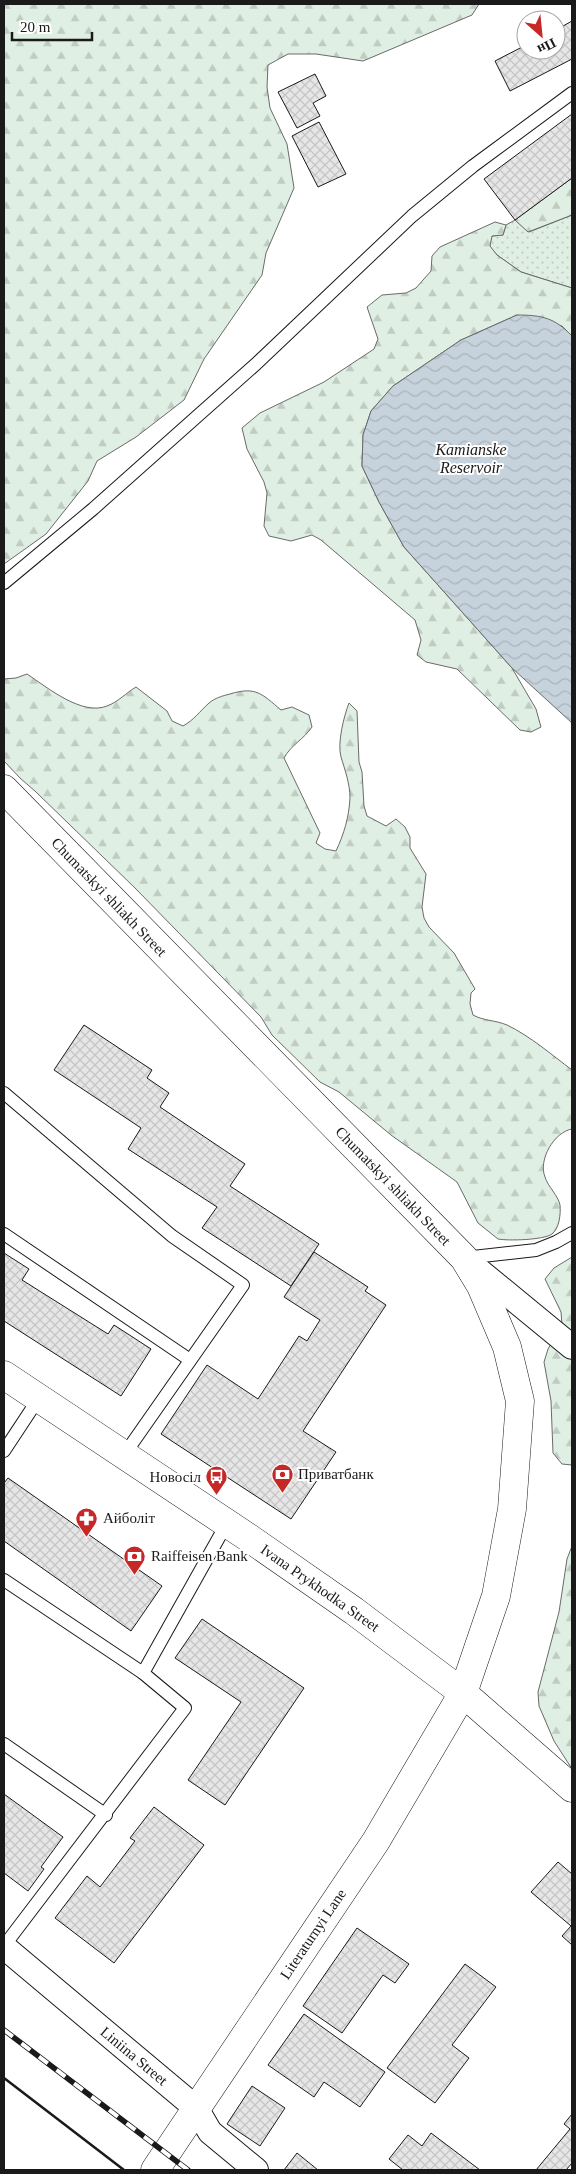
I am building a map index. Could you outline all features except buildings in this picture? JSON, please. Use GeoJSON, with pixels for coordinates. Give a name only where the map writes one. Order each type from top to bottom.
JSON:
{"type":"FeatureCollection","features":[{"type":"Feature","properties":{"kind":"main road","name":"Chumatskyi shliakh Street"},"geometry":{"type":"LineString","coordinates":[[4,789],[464,1258],[481,1286],[507,1347],[520,1401],[512,1509],[496,1596],[463,1693]]}},
{"type":"Feature","properties":{"kind":"main road","name":"Ivana Prykhodka Street"},"geometry":{"type":"LineString","coordinates":[[4,1375],[227,1523],[354,1611],[463,1693],[572,1788]]}},
{"type":"Feature","properties":{"kind":"main road","name":"Literaturnyi Lane"},"geometry":{"type":"LineString","coordinates":[[155,2170],[376,1841],[463,1693]]}},
{"type":"Feature","properties":{"kind":"street"},"geometry":{"type":"LineString","coordinates":[[464,1258],[572,1347]]}},
{"type":"Feature","properties":{"kind":"street","name":"Liniina Street"},"geometry":{"type":"LineString","coordinates":[[4,1946],[196,2108],[210,2132],[256,2170]]}},
{"type":"Feature","properties":{"kind":"lane"},"geometry":{"type":"LineString","coordinates":[[4,583],[93,509],[256,364],[412,216],[473,166],[572,93]]}},
{"type":"Feature","properties":{"kind":"lane"},"geometry":{"type":"LineString","coordinates":[[4,1093],[172,1236],[243,1285],[124,1454]]}},
{"type":"Feature","properties":{"kind":"lane"},"geometry":{"type":"LineString","coordinates":[[464,1258],[536,1250],[572,1233]]}},
{"type":"Feature","properties":{"kind":"lane"},"geometry":{"type":"LineString","coordinates":[[4,1234],[190,1360]]}},
{"type":"Feature","properties":{"kind":"lane"},"geometry":{"type":"LineString","coordinates":[[4,1451],[38,1398]]}},
{"type":"Feature","properties":{"kind":"lane"},"geometry":{"type":"LineString","coordinates":[[143,1672],[227,1523]]}},
{"type":"Feature","properties":{"kind":"lane"},"geometry":{"type":"LineString","coordinates":[[4,1580],[143,1672],[185,1708],[106,1815],[4,1946]]}},
{"type":"Feature","properties":{"kind":"lane"},"geometry":{"type":"LineString","coordinates":[[4,1744],[106,1815]]}},
{"type":"Feature","properties":{"kind":"green space"},"geometry":{"type":"Polygon","coordinates":[[[4,4],[479,4],[472,15],[363,61],[316,54],[288,54],[268,65],[267,87],[270,108],[287,144],[294,188],[266,253],[262,275],[204,359],[184,400],[136,437],[97,461],[88,481],[46,534],[4,564],[4,4]]]}},
{"type":"Feature","properties":{"kind":"green space"},"geometry":{"type":"Polygon","coordinates":[[[572,178],[572,215],[528,232],[515,220],[572,178]]]}},
{"type":"Feature","properties":{"kind":"green space"},"geometry":{"type":"Polygon","coordinates":[[[572,215],[572,288],[521,272],[497,255],[489,246],[492,236],[503,235],[506,225],[515,220],[529,232],[572,215]]]}},
{"type":"Feature","properties":{"kind":"green space"},"geometry":{"type":"Polygon","coordinates":[[[495,222],[506,225],[503,235],[492,236],[490,246],[497,255],[521,272],[572,288],[572,336],[562,326],[517,315],[461,340],[393,386],[371,411],[363,435],[362,466],[404,547],[512,668],[536,709],[541,727],[531,732],[520,730],[457,669],[426,662],[417,655],[421,640],[415,620],[321,540],[312,535],[291,541],[269,536],[264,526],[267,493],[264,482],[247,449],[242,428],[260,413],[324,382],[374,349],[378,339],[367,307],[382,295],[406,293],[416,288],[431,271],[432,256],[440,247],[495,222]]]}},
{"type":"Feature","properties":{"kind":"green space"},"geometry":{"type":"Polygon","coordinates":[[[27,674],[65,699],[87,707],[107,706],[136,687],[167,711],[172,721],[183,726],[209,703],[219,697],[246,691],[258,693],[281,710],[292,707],[309,715],[312,727],[290,749],[284,758],[320,833],[316,843],[325,849],[336,851],[346,825],[350,798],[340,751],[340,737],[349,703],[357,711],[359,762],[362,772],[364,806],[367,816],[386,826],[396,819],[405,827],[410,837],[410,848],[426,874],[422,907],[424,918],[429,927],[454,953],[475,989],[471,993],[470,1004],[473,1015],[503,1023],[516,1029],[572,1070],[572,1129],[559,1135],[549,1148],[543,1170],[548,1184],[560,1205],[559,1221],[552,1234],[534,1239],[503,1240],[498,1239],[478,1223],[457,1182],[391,1135],[339,1092],[320,1082],[272,1035],[261,1017],[135,888],[4,761],[4,679],[16,678],[27,674]]]}},
{"type":"Feature","properties":{"kind":"green space"},"geometry":{"type":"Polygon","coordinates":[[[572,1257],[572,1465],[562,1464],[553,1453],[551,1401],[544,1362],[548,1349],[562,1325],[561,1312],[545,1279],[554,1268],[572,1257]]]}},
{"type":"Feature","properties":{"kind":"green space"},"geometry":{"type":"Polygon","coordinates":[[[572,1546],[572,1769],[554,1741],[539,1706],[538,1692],[559,1612],[567,1559],[572,1546]]]}},
{"type":"Feature","properties":{"kind":"water","name":"Kamianske Reservoir"},"geometry":{"type":"Polygon","coordinates":[[[517,315],[541,317],[554,321],[572,336],[572,723],[512,668],[404,547],[362,466],[363,435],[371,411],[393,386],[461,340],[517,315]]]}},
{"type":"Feature","properties":{"kind":"railway"},"geometry":{"type":"LineString","coordinates":[[4,2030],[188,2170]]}},
{"type":"Feature","properties":{"kind":"wall"},"geometry":{"type":"LineString","coordinates":[[4,2078],[124,2170]]}},
{"type":"Feature","properties":{"kind":"place","name":"Приватбанк"},"geometry":{"type":"Point","coordinates":[282,1493]}},
{"type":"Feature","properties":{"kind":"place","name":"Новосіл"},"geometry":{"type":"Point","coordinates":[217,1496]}},
{"type":"Feature","properties":{"kind":"place","name":"Айболіт"},"geometry":{"type":"Point","coordinates":[87,1537]}},
{"type":"Feature","properties":{"kind":"place","name":"Raiffeisen Bank"},"geometry":{"type":"Point","coordinates":[135,1575]}}]}
